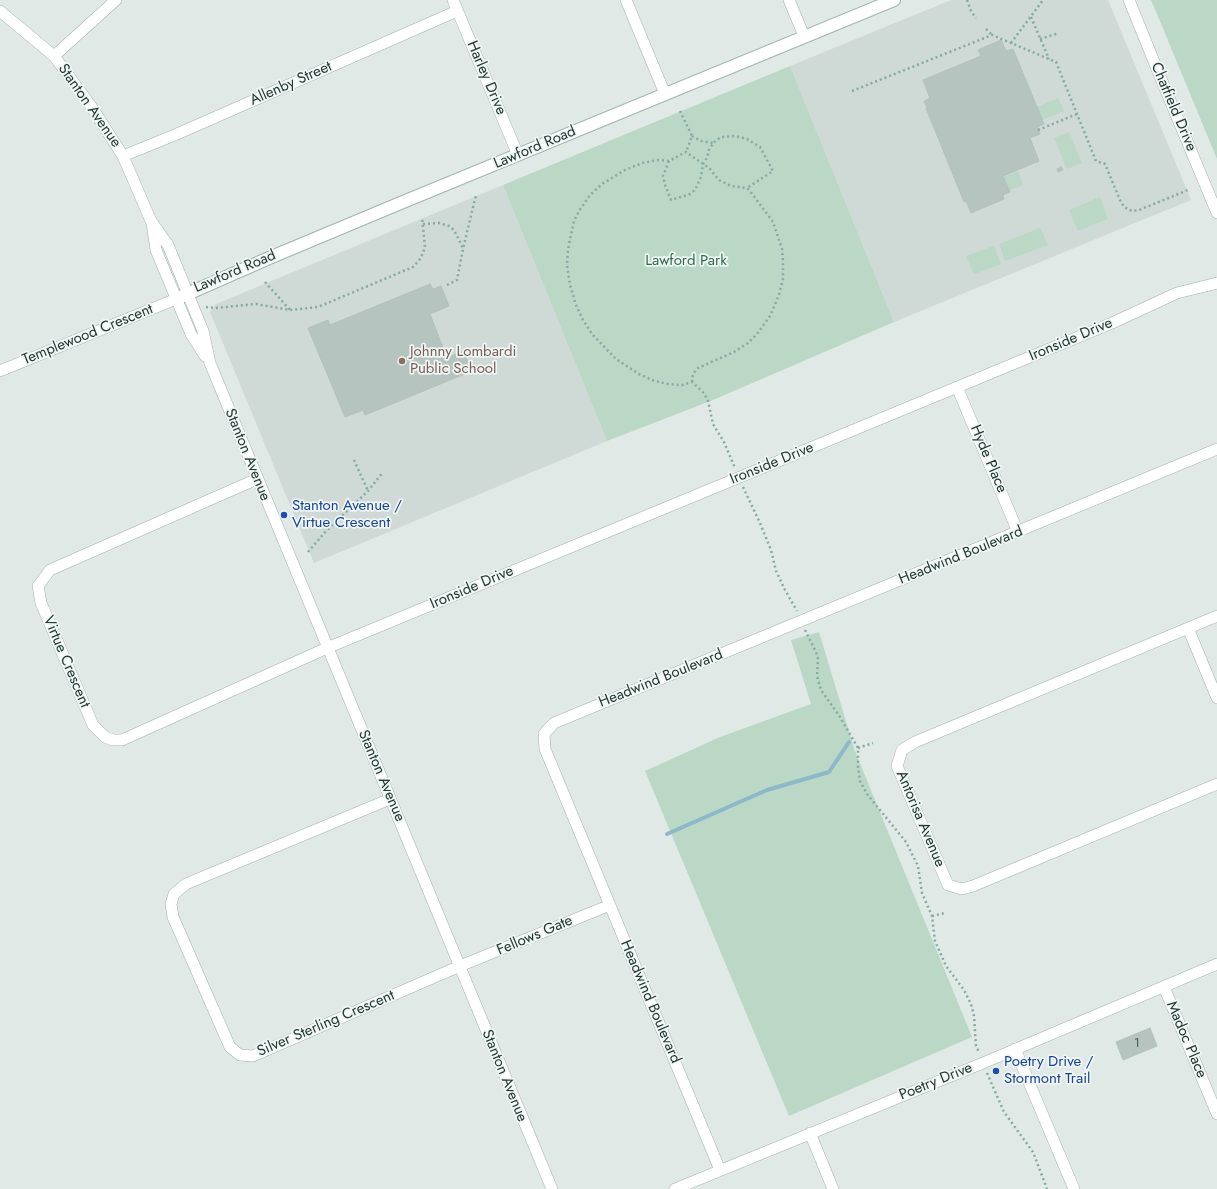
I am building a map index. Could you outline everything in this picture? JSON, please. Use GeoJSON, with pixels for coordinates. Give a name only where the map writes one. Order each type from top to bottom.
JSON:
{"type":"FeatureCollection","features":[{"type":"Feature","properties":{"kind":"street"},"geometry":{"type":"LineString","coordinates":[[54,56],[116,0]]}},
{"type":"Feature","properties":{"kind":"street","name":"Harley Drive"},"geometry":{"type":"LineString","coordinates":[[453,0],[518,155]]}},
{"type":"Feature","properties":{"kind":"street"},"geometry":{"type":"LineString","coordinates":[[626,0],[665,94]]}},
{"type":"Feature","properties":{"kind":"street"},"geometry":{"type":"LineString","coordinates":[[789,0],[804,36]]}},
{"type":"Feature","properties":{"kind":"street","name":"Lawford Road"},"geometry":{"type":"LineString","coordinates":[[176,299],[283,252],[894,0]]}},
{"type":"Feature","properties":{"kind":"street","name":"Chatfield Drive"},"geometry":{"type":"LineString","coordinates":[[1129,0],[1217,214]]}},
{"type":"Feature","properties":{"kind":"street","name":"Stanton Avenue"},"geometry":{"type":"LineString","coordinates":[[0,11],[54,56],[91,106],[123,156],[151,221],[168,246],[203,331],[210,363],[257,479],[460,966],[536,1154],[552,1189]]}},
{"type":"Feature","properties":{"kind":"street","name":"Allenby Street"},"geometry":{"type":"LineString","coordinates":[[123,156],[177,134],[457,11]]}},
{"type":"Feature","properties":{"kind":"street","name":"Stanton Avenue"},"geometry":{"type":"LineString","coordinates":[[151,221],[156,250],[176,299],[191,334],[210,363]]}},
{"type":"Feature","properties":{"kind":"street","name":"Ironside Drive"},"geometry":{"type":"LineString","coordinates":[[327,648],[1112,323],[1177,293],[1217,283]]}},
{"type":"Feature","properties":{"kind":"street","name":"Templewood Crescent"},"geometry":{"type":"LineString","coordinates":[[0,371],[176,299]]}},
{"type":"Feature","properties":{"kind":"street","name":"Hyde Place"},"geometry":{"type":"LineString","coordinates":[[957,387],[1018,532]]}},
{"type":"Feature","properties":{"kind":"street","name":"Headwind Boulevard"},"geometry":{"type":"LineString","coordinates":[[720,1170],[546,749],[544,734],[554,723],[1217,449]]}},
{"type":"Feature","properties":{"kind":"street","name":"Virtue Crescent"},"geometry":{"type":"LineString","coordinates":[[257,479],[50,570],[38,586],[41,603],[93,725],[106,737],[113,740],[122,740],[327,648]]}},
{"type":"Feature","properties":{"kind":"street","name":"Antorisa Avenue"},"geometry":{"type":"LineString","coordinates":[[1217,616],[915,742],[902,750],[897,766],[948,885],[962,889],[973,886],[1217,784]]}},
{"type":"Feature","properties":{"kind":"street"},"geometry":{"type":"LineString","coordinates":[[1188,628],[1217,698]]}},
{"type":"Feature","properties":{"kind":"street","name":"Silver Sterling Crescent"},"geometry":{"type":"LineString","coordinates":[[390,799],[186,884],[174,894],[172,904],[173,917],[230,1047],[240,1055],[253,1056],[460,966]]}},
{"type":"Feature","properties":{"kind":"street","name":"Fellows Gate"},"geometry":{"type":"LineString","coordinates":[[460,966],[610,905]]}},
{"type":"Feature","properties":{"kind":"street","name":"Poetry Drive"},"geometry":{"type":"LineString","coordinates":[[675,1189],[1015,1050],[1217,964]]}},
{"type":"Feature","properties":{"kind":"street","name":"Madoc Place"},"geometry":{"type":"LineString","coordinates":[[1164,987],[1217,1114]]}},
{"type":"Feature","properties":{"kind":"street"},"geometry":{"type":"LineString","coordinates":[[1015,1050],[1074,1189]]}},
{"type":"Feature","properties":{"kind":"street"},"geometry":{"type":"LineString","coordinates":[[810,1133],[833,1189]]}},
{"type":"Feature","properties":{"kind":"path"},"geometry":{"type":"LineString","coordinates":[[967,0],[971,11],[976,18]]}},
{"type":"Feature","properties":{"kind":"path"},"geometry":{"type":"LineString","coordinates":[[1011,43],[1043,0]]}},
{"type":"Feature","properties":{"kind":"path"},"geometry":{"type":"LineString","coordinates":[[1031,16],[1049,60]]}},
{"type":"Feature","properties":{"kind":"path"},"geometry":{"type":"LineString","coordinates":[[986,29],[992,35],[1056,62],[1096,160],[1105,164],[1124,207],[1132,211],[1139,210],[1188,190]]}},
{"type":"Feature","properties":{"kind":"path"},"geometry":{"type":"LineString","coordinates":[[1040,39],[1059,33]]}},
{"type":"Feature","properties":{"kind":"path"},"geometry":{"type":"LineString","coordinates":[[852,91],[992,35]]}},
{"type":"Feature","properties":{"kind":"path"},"geometry":{"type":"LineString","coordinates":[[680,111],[692,136],[701,141],[713,143]]}},
{"type":"Feature","properties":{"kind":"path"},"geometry":{"type":"LineString","coordinates":[[1038,130],[1077,114]]}},
{"type":"Feature","properties":{"kind":"path"},"geometry":{"type":"LineString","coordinates":[[692,136],[686,152],[669,161],[650,161],[625,170],[602,184],[590,195],[574,221],[568,249],[567,265],[574,298],[583,320],[592,334],[616,359],[639,374],[652,380],[667,384],[682,385],[692,382]]}},
{"type":"Feature","properties":{"kind":"path"},"geometry":{"type":"LineString","coordinates":[[669,161],[663,176],[664,185],[671,200],[690,194],[695,190],[701,177],[704,164],[709,150],[713,143],[721,137],[735,136],[747,139],[760,147],[773,171],[747,188],[731,186],[719,180],[709,168],[704,164],[686,152]]}},
{"type":"Feature","properties":{"kind":"path"},"geometry":{"type":"LineString","coordinates":[[692,382],[693,374],[698,368],[734,352],[748,343],[757,334],[770,316],[779,295],[783,279],[784,262],[779,239],[773,222],[747,188]]}},
{"type":"Feature","properties":{"kind":"path"},"geometry":{"type":"LineString","coordinates":[[447,285],[457,280],[476,195]]}},
{"type":"Feature","properties":{"kind":"path"},"geometry":{"type":"LineString","coordinates":[[206,307],[215,308],[256,304],[290,310],[318,307],[413,267],[421,258],[425,246],[422,217]]}},
{"type":"Feature","properties":{"kind":"path"},"geometry":{"type":"LineString","coordinates":[[423,224],[439,223],[449,226],[454,230],[463,248]]}},
{"type":"Feature","properties":{"kind":"path"},"geometry":{"type":"LineString","coordinates":[[265,282],[290,310]]}},
{"type":"Feature","properties":{"kind":"path"},"geometry":{"type":"LineString","coordinates":[[692,382],[704,392],[708,401],[713,424],[724,442],[732,463]]}},
{"type":"Feature","properties":{"kind":"path"},"geometry":{"type":"LineString","coordinates":[[354,460],[368,491]]}},
{"type":"Feature","properties":{"kind":"path"},"geometry":{"type":"LineString","coordinates":[[308,552],[327,530],[368,491],[383,472]]}},
{"type":"Feature","properties":{"kind":"path"},"geometry":{"type":"LineString","coordinates":[[744,489],[771,550],[776,571],[795,608]]}},
{"type":"Feature","properties":{"kind":"path"},"geometry":{"type":"LineString","coordinates":[[807,635],[818,659],[817,676],[822,690],[858,748],[858,768],[860,781],[867,794],[906,842],[918,866],[922,893],[932,916],[935,941],[946,966],[964,990],[970,1004],[974,1016],[976,1046],[980,1055]]}},
{"type":"Feature","properties":{"kind":"path"},"geometry":{"type":"LineString","coordinates":[[858,748],[873,743]]}},
{"type":"Feature","properties":{"kind":"path"},"geometry":{"type":"LineString","coordinates":[[932,916],[945,912]]}},
{"type":"Feature","properties":{"kind":"path"},"geometry":{"type":"LineString","coordinates":[[986,1071],[1004,1112],[1033,1152],[1047,1189]]}},
{"type":"Feature","properties":{"kind":"shaded area"},"geometry":{"type":"Polygon","coordinates":[[[951,0],[1108,0],[1191,200],[894,322],[790,66],[951,0]]]}},
{"type":"Feature","properties":{"kind":"shaded area","name":"Johnny Lombardi Public School"},"geometry":{"type":"Polygon","coordinates":[[[503,185],[607,441],[314,563],[210,312],[216,304],[503,185]]]}},
{"type":"Feature","properties":{"kind":"green space"},"geometry":{"type":"Polygon","coordinates":[[[1151,0],[1217,0],[1217,159],[1162,26],[1151,0]]]}},
{"type":"Feature","properties":{"kind":"green space","name":"Lawford Park"},"geometry":{"type":"Polygon","coordinates":[[[790,66],[894,322],[713,400],[607,441],[503,185],[790,66]]]}},
{"type":"Feature","properties":{"kind":"green space"},"geometry":{"type":"Polygon","coordinates":[[[1058,98],[1064,111],[1042,120],[1037,107],[1058,98]]]}},
{"type":"Feature","properties":{"kind":"green space"},"geometry":{"type":"Polygon","coordinates":[[[1069,132],[1082,163],[1067,169],[1054,138],[1069,132]]]}},
{"type":"Feature","properties":{"kind":"green space"},"geometry":{"type":"Polygon","coordinates":[[[1018,171],[1023,185],[1009,190],[1004,177],[1018,171]]]}},
{"type":"Feature","properties":{"kind":"green space"},"geometry":{"type":"Polygon","coordinates":[[[1100,197],[1108,219],[1078,231],[1069,210],[1100,197]]]}},
{"type":"Feature","properties":{"kind":"green space"},"geometry":{"type":"Polygon","coordinates":[[[1040,228],[1048,245],[1005,261],[999,244],[1040,228]]]}},
{"type":"Feature","properties":{"kind":"green space"},"geometry":{"type":"Polygon","coordinates":[[[994,246],[1001,264],[974,274],[966,256],[994,246]]]}},
{"type":"Feature","properties":{"kind":"green space"},"geometry":{"type":"Polygon","coordinates":[[[819,632],[855,751],[972,1037],[789,1116],[645,771],[720,737],[811,704],[791,640],[819,632]]]}},
{"type":"Feature","properties":{"kind":"building"},"geometry":{"type":"Polygon","coordinates":[[[1001,40],[1006,51],[1013,49],[1044,124],[1037,127],[1040,134],[1030,138],[1039,161],[1003,176],[1010,192],[1003,195],[1004,199],[971,213],[966,201],[964,202],[926,108],[924,101],[930,98],[923,80],[981,56],[978,50],[1001,40]]]}},
{"type":"Feature","properties":{"kind":"building"},"geometry":{"type":"Polygon","coordinates":[[[1061,167],[1063,170],[1058,172],[1057,169],[1061,167]]]}},
{"type":"Feature","properties":{"kind":"building"},"geometry":{"type":"Polygon","coordinates":[[[430,284],[433,289],[441,286],[449,306],[430,314],[447,358],[463,351],[472,371],[365,415],[363,410],[345,417],[308,328],[328,320],[330,325],[430,284]]]}},
{"type":"Feature","properties":{"kind":"building"},"geometry":{"type":"Polygon","coordinates":[[[1150,1028],[1157,1046],[1123,1060],[1116,1042],[1150,1028]]]}},
{"type":"Feature","properties":{"kind":"waterway"},"geometry":{"type":"LineString","coordinates":[[667,834],[767,790],[829,772],[849,742]]}},
{"type":"Feature","properties":{"kind":"place","name":"Johnny Lombardi Public School"},"geometry":{"type":"Point","coordinates":[402,361]}},
{"type":"Feature","properties":{"kind":"place","name":"Stanton Avenue / Virtue Crescent"},"geometry":{"type":"Point","coordinates":[284,515]}},
{"type":"Feature","properties":{"kind":"place","name":"Poetry Drive / Stormont Trail"},"geometry":{"type":"Point","coordinates":[996,1071]}}]}
